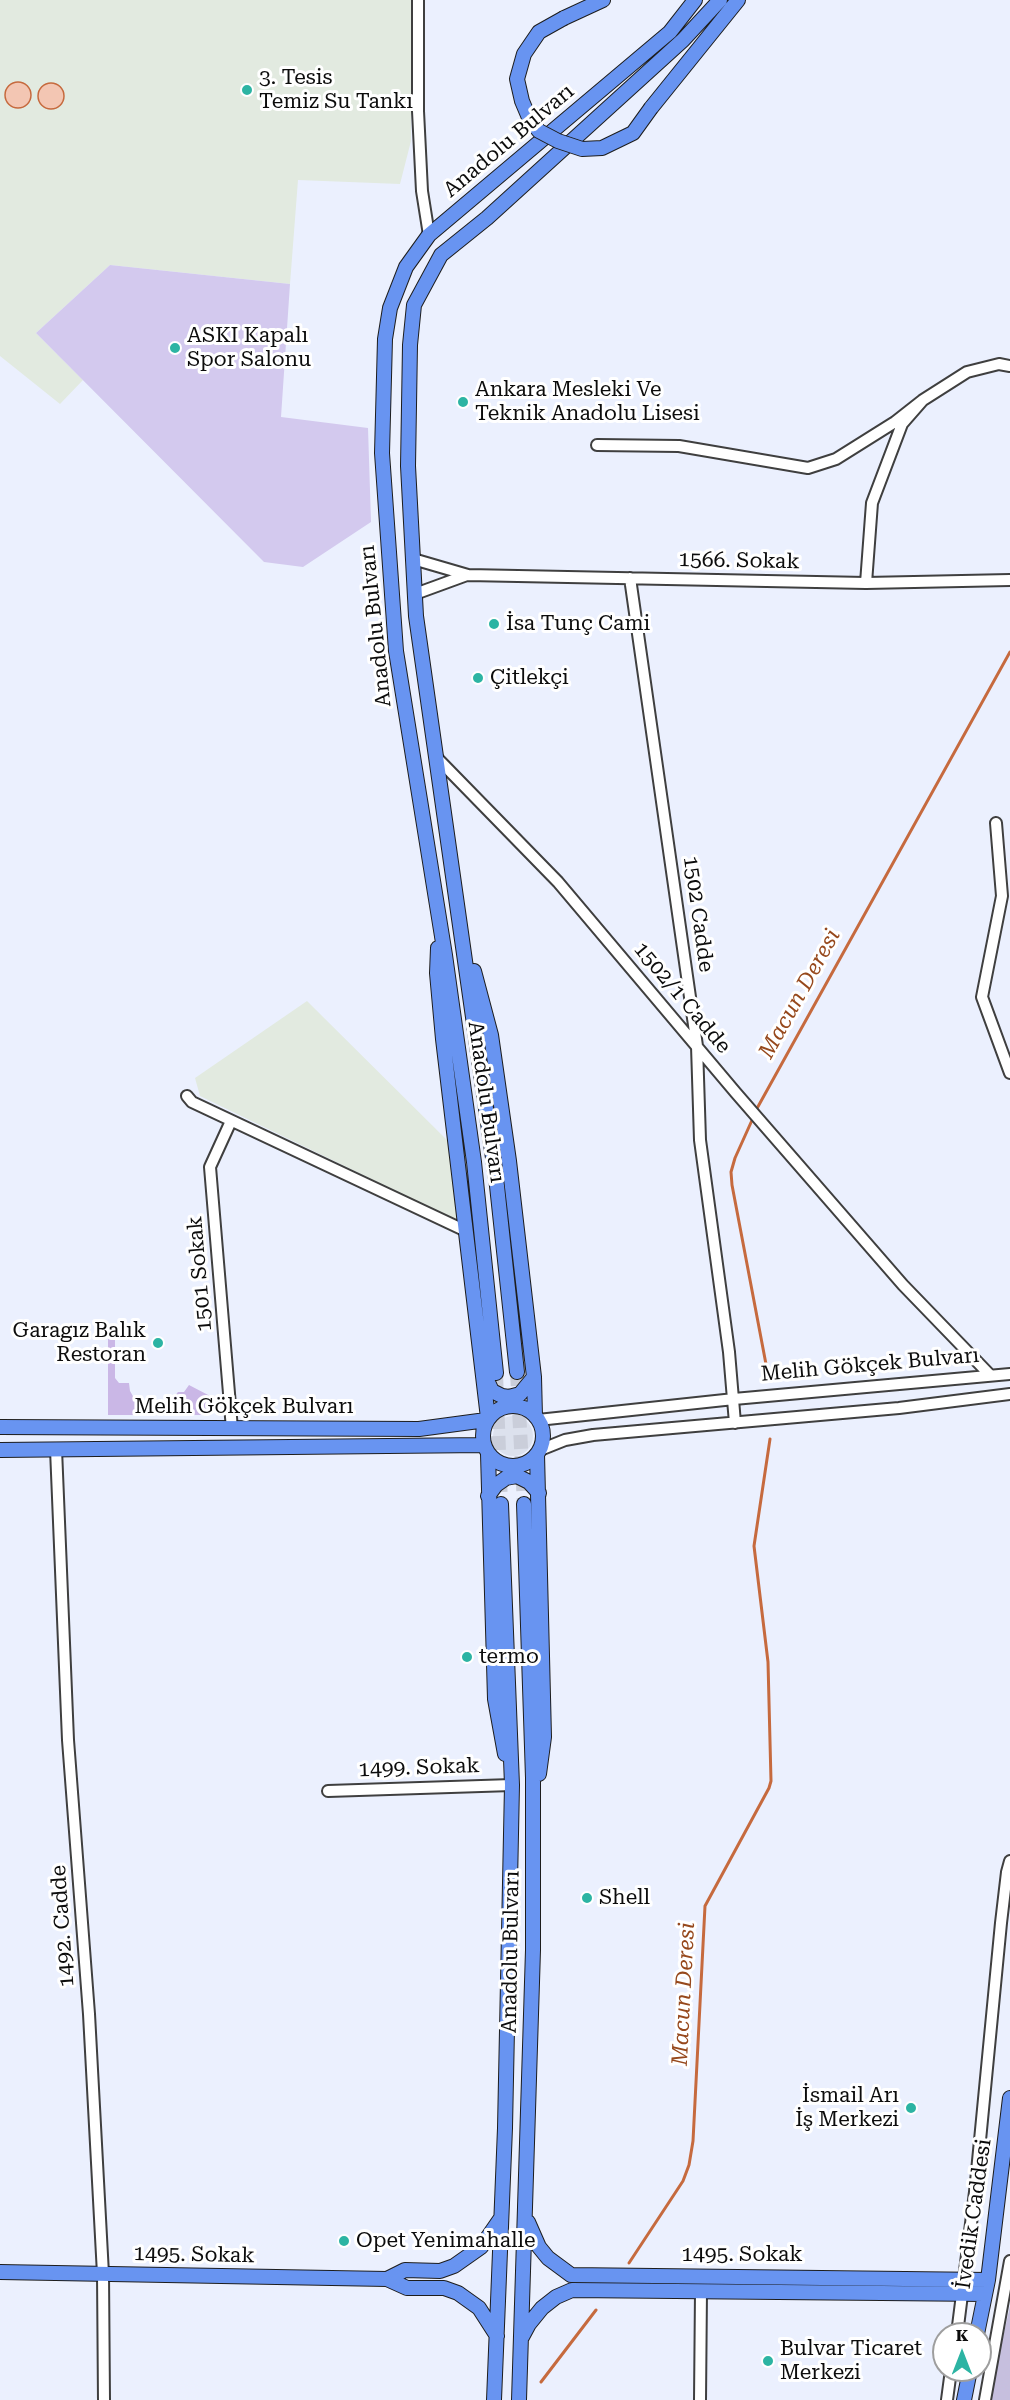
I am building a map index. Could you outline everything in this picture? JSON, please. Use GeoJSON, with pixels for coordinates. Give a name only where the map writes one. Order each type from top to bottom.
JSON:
{"type":"FeatureCollection","features":[{"type":"Feature","properties":{"kind":"main road"},"geometry":{"type":"LineString","coordinates":[[603,0],[539,32],[524,54],[517,79],[522,101],[530,120],[539,130],[558,141],[582,149],[602,148],[633,133],[738,0]]}},
{"type":"Feature","properties":{"kind":"main road","name":"Anadolu Bulvarı"},"geometry":{"type":"LineString","coordinates":[[490,1373],[475,1173],[440,922],[396,651],[382,453],[386,339],[390,308],[406,267],[429,235],[670,32],[695,0]]}},
{"type":"Feature","properties":{"kind":"main road","name":"Anadolu Bulvarı"},"geometry":{"type":"LineString","coordinates":[[517,1372],[497,1186],[462,932],[424,683],[415,594],[408,466],[410,345],[414,305],[441,255],[487,218],[683,40],[720,0]]}},
{"type":"Feature","properties":{"kind":"main road"},"geometry":{"type":"LineString","coordinates":[[440,922],[437,973],[466,1230],[492,1390],[502,1396],[520,1394],[534,1377]]}},
{"type":"Feature","properties":{"kind":"main road"},"geometry":{"type":"LineString","coordinates":[[462,932],[478,982],[491,1035],[511,1173],[537,1418],[542,1429],[543,1440],[531,1461],[513,1466],[495,1461],[486,1450]]}},
{"type":"Feature","properties":{"kind":"main road"},"geometry":{"type":"LineString","coordinates":[[490,1373],[487,1419],[483,1428],[486,1450],[495,1698],[508,1771],[512,1780]]}},
{"type":"Feature","properties":{"kind":"main road"},"geometry":{"type":"LineString","coordinates":[[487,1419],[495,1411],[512,1406],[520,1407],[537,1418]]}},
{"type":"Feature","properties":{"kind":"main road","name":"Melih Gökçek Bulvarı"},"geometry":{"type":"LineString","coordinates":[[0,1427],[419,1429],[487,1419]]}},
{"type":"Feature","properties":{"kind":"main road","name":"Melih Gökçek Bulvarı"},"geometry":{"type":"LineString","coordinates":[[0,1450],[486,1450]]}},
{"type":"Feature","properties":{"kind":"main road"},"geometry":{"type":"LineString","coordinates":[[533,1815],[544,1737],[538,1452]]}},
{"type":"Feature","properties":{"kind":"main road"},"geometry":{"type":"LineString","coordinates":[[488,1496],[496,1485],[506,1478],[517,1476],[529,1482],[539,1493]]}},
{"type":"Feature","properties":{"kind":"main road","name":"Anadolu Bulvarı"},"geometry":{"type":"LineString","coordinates":[[494,2400],[510,1950],[512,1780],[501,1504]]}},
{"type":"Feature","properties":{"kind":"main road","name":"Anadolu Bulvarı"},"geometry":{"type":"LineString","coordinates":[[519,2400],[533,1950],[533,1815],[524,1504]]}},
{"type":"Feature","properties":{"kind":"main road","name":"İvedik Caddesi"},"geometry":{"type":"LineString","coordinates":[[979,2322],[986,2287],[1010,2098]]}},
{"type":"Feature","properties":{"kind":"main road","name":"1495. Sokak"},"geometry":{"type":"LineString","coordinates":[[387,2279],[405,2271],[441,2271],[454,2266],[481,2247],[502,2216]]}},
{"type":"Feature","properties":{"kind":"main road","name":"1495. Sokak"},"geometry":{"type":"LineString","coordinates":[[526,2217],[539,2247],[548,2258],[571,2275],[701,2276],[963,2287]]}},
{"type":"Feature","properties":{"kind":"main road","name":"1495. Sokak"},"geometry":{"type":"LineString","coordinates":[[0,2272],[387,2279],[406,2288],[444,2288],[458,2293],[477,2307],[489,2321],[497,2337]]}},
{"type":"Feature","properties":{"kind":"main road"},"geometry":{"type":"LineString","coordinates":[[619,2275],[619,2290]]}},
{"type":"Feature","properties":{"kind":"main road"},"geometry":{"type":"LineString","coordinates":[[701,2276],[701,2291]]}},
{"type":"Feature","properties":{"kind":"main road","name":"1495. Sokak"},"geometry":{"type":"LineString","coordinates":[[522,2339],[536,2316],[556,2297],[572,2290],[701,2291],[986,2287]]}},
{"type":"Feature","properties":{"kind":"main road"},"geometry":{"type":"LineString","coordinates":[[964,2400],[968,2382]]}},
{"type":"Feature","properties":{"kind":"street"},"geometry":{"type":"LineString","coordinates":[[418,0],[418,111],[422,191],[429,235]]}},
{"type":"Feature","properties":{"kind":"street"},"geometry":{"type":"LineString","coordinates":[[597,445],[679,446],[808,468],[836,459],[895,422],[923,400],[967,372],[999,364],[1010,366]]}},
{"type":"Feature","properties":{"kind":"street"},"geometry":{"type":"LineString","coordinates":[[866,583],[872,503],[902,424],[923,400]]}},
{"type":"Feature","properties":{"kind":"street"},"geometry":{"type":"LineString","coordinates":[[413,559],[468,575]]}},
{"type":"Feature","properties":{"kind":"street"},"geometry":{"type":"LineString","coordinates":[[415,594],[468,575]]}},
{"type":"Feature","properties":{"kind":"street","name":"1566. Sokak"},"geometry":{"type":"LineString","coordinates":[[468,575],[866,583],[1010,580]]}},
{"type":"Feature","properties":{"kind":"street","name":"1502 Cadde"},"geometry":{"type":"LineString","coordinates":[[630,578],[698,1046],[700,1140],[734,1399]]}},
{"type":"Feature","properties":{"kind":"street","name":"1502/1 Cadde"},"geometry":{"type":"LineString","coordinates":[[436,757],[558,882],[736,1093],[903,1285],[990,1376]]}},
{"type":"Feature","properties":{"kind":"street"},"geometry":{"type":"LineString","coordinates":[[996,823],[1002,896],[982,997],[1010,1073]]}},
{"type":"Feature","properties":{"kind":"street"},"geometry":{"type":"LineString","coordinates":[[187,1096],[192,1102],[466,1230]]}},
{"type":"Feature","properties":{"kind":"street","name":"1501 Sokak"},"geometry":{"type":"LineString","coordinates":[[231,1120],[210,1167],[232,1429]]}},
{"type":"Feature","properties":{"kind":"street","name":"Melih Gökçek Bulvarı"},"geometry":{"type":"LineString","coordinates":[[537,1418],[1010,1374]]}},
{"type":"Feature","properties":{"kind":"street","name":"Melih Gökçek Bulvarı"},"geometry":{"type":"LineString","coordinates":[[538,1452],[565,1440],[593,1435],[899,1408],[1010,1394]]}},
{"type":"Feature","properties":{"kind":"street","name":"Melih Gökçek Bulvarı"},"geometry":{"type":"LineString","coordinates":[[734,1399],[735,1423]]}},
{"type":"Feature","properties":{"kind":"street","name":"1492. Cadde"},"geometry":{"type":"LineString","coordinates":[[56,1449],[68,1740],[89,2025],[103,2274],[104,2400]]}},
{"type":"Feature","properties":{"kind":"street","name":"1499. Sokak"},"geometry":{"type":"LineString","coordinates":[[328,1791],[512,1780]]}},
{"type":"Feature","properties":{"kind":"street"},"geometry":{"type":"LineString","coordinates":[[959,2322],[975,2192],[1006,1880],[1010,1861]]}},
{"type":"Feature","properties":{"kind":"street"},"geometry":{"type":"LineString","coordinates":[[985,2400],[1010,2261]]}},
{"type":"Feature","properties":{"kind":"street"},"geometry":{"type":"LineString","coordinates":[[700,2400],[701,2291]]}},
{"type":"Feature","properties":{"kind":"street"},"geometry":{"type":"LineString","coordinates":[[947,2400],[949,2382]]}},
{"type":"Feature","properties":{"kind":"shaded area"},"geometry":{"type":"Polygon","coordinates":[[[0,0],[411,0],[411,141],[400,184],[298,180],[290,284],[110,265],[36,333],[83,380],[60,404],[0,356],[0,0]]]}},
{"type":"Feature","properties":{"kind":"shaded area"},"geometry":{"type":"Polygon","coordinates":[[[18,82],[27,86],[31,95],[27,104],[18,108],[9,104],[5,95],[9,86],[18,82]]]}},
{"type":"Feature","properties":{"kind":"shaded area"},"geometry":{"type":"Polygon","coordinates":[[[51,83],[60,87],[64,96],[60,105],[51,109],[42,105],[38,96],[42,87],[51,83]]]}},
{"type":"Feature","properties":{"kind":"shaded area"},"geometry":{"type":"Polygon","coordinates":[[[110,265],[290,284],[281,417],[368,428],[371,522],[303,567],[264,562],[36,333],[110,265]]]}},
{"type":"Feature","properties":{"kind":"shaded area"},"geometry":{"type":"Polygon","coordinates":[[[307,1001],[450,1143],[460,1222],[200,1096],[195,1078],[307,1001]]]}},
{"type":"Feature","properties":{"kind":"shaded area"},"geometry":{"type":"Polygon","coordinates":[[[108,1329],[115,1329],[115,1378],[119,1383],[129,1383],[134,1398],[150,1402],[150,1406],[164,1406],[164,1400],[174,1397],[178,1392],[184,1392],[189,1385],[212,1397],[207,1412],[201,1415],[108,1415],[108,1329]]]}},
{"type":"Feature","properties":{"kind":"shaded area"},"geometry":{"type":"Polygon","coordinates":[[[513,1416],[527,1422],[533,1436],[527,1450],[513,1456],[499,1450],[493,1436],[499,1422],[513,1416]]]}},
{"type":"Feature","properties":{"kind":"shaded area"},"geometry":{"type":"Polygon","coordinates":[[[1010,2306],[1010,2400],[989,2400],[1010,2306]]]}},
{"type":"Feature","properties":{"kind":"waterway","name":"Macun Deresi"},"geometry":{"type":"LineString","coordinates":[[755,1112],[1010,652]]}},
{"type":"Feature","properties":{"kind":"waterway","name":"Macun Deresi"},"geometry":{"type":"LineString","coordinates":[[753,1118],[731,1172],[769,1380]]}},
{"type":"Feature","properties":{"kind":"waterway","name":"Macun Deresi"},"geometry":{"type":"LineString","coordinates":[[629,2263],[683,2181],[689,2165],[693,2141],[705,1906],[771,1781],[768,1662],[754,1546],[770,1439]]}},
{"type":"Feature","properties":{"kind":"waterway","name":"Macun Deresi"},"geometry":{"type":"LineString","coordinates":[[541,2382],[596,2310]]}},
{"type":"Feature","properties":{"kind":"tunnel"},"geometry":{"type":"LineString","coordinates":[[517,1372],[524,1504]]}},
{"type":"Feature","properties":{"kind":"tunnel"},"geometry":{"type":"LineString","coordinates":[[496,1373],[501,1504]]}},
{"type":"Feature","properties":{"kind":"place","name":"3. Tesis Temiz Su Tankı"},"geometry":{"type":"Point","coordinates":[247,90]}},
{"type":"Feature","properties":{"kind":"place","name":"ASKI Kapalı Spor Salonu"},"geometry":{"type":"Point","coordinates":[175,348]}},
{"type":"Feature","properties":{"kind":"place","name":"Ankara Mesleki Ve Teknik Anadolu Lisesi"},"geometry":{"type":"Point","coordinates":[463,402]}},
{"type":"Feature","properties":{"kind":"place","name":"İsa Tunç Cami"},"geometry":{"type":"Point","coordinates":[494,624]}},
{"type":"Feature","properties":{"kind":"place","name":"Çitlekçi"},"geometry":{"type":"Point","coordinates":[478,678]}},
{"type":"Feature","properties":{"kind":"place","name":"Garagız Balık Restoran"},"geometry":{"type":"Point","coordinates":[158,1343]}},
{"type":"Feature","properties":{"kind":"place","name":"termo"},"geometry":{"type":"Point","coordinates":[467,1657]}},
{"type":"Feature","properties":{"kind":"place","name":"Shell"},"geometry":{"type":"Point","coordinates":[587,1898]}},
{"type":"Feature","properties":{"kind":"place","name":"İsmail Arı İş Merkezi"},"geometry":{"type":"Point","coordinates":[911,2108]}},
{"type":"Feature","properties":{"kind":"place","name":"Opet Yenimahalle"},"geometry":{"type":"Point","coordinates":[344,2241]}},
{"type":"Feature","properties":{"kind":"place","name":"Bulvar Ticaret Merkezi"},"geometry":{"type":"Point","coordinates":[768,2361]}}]}
